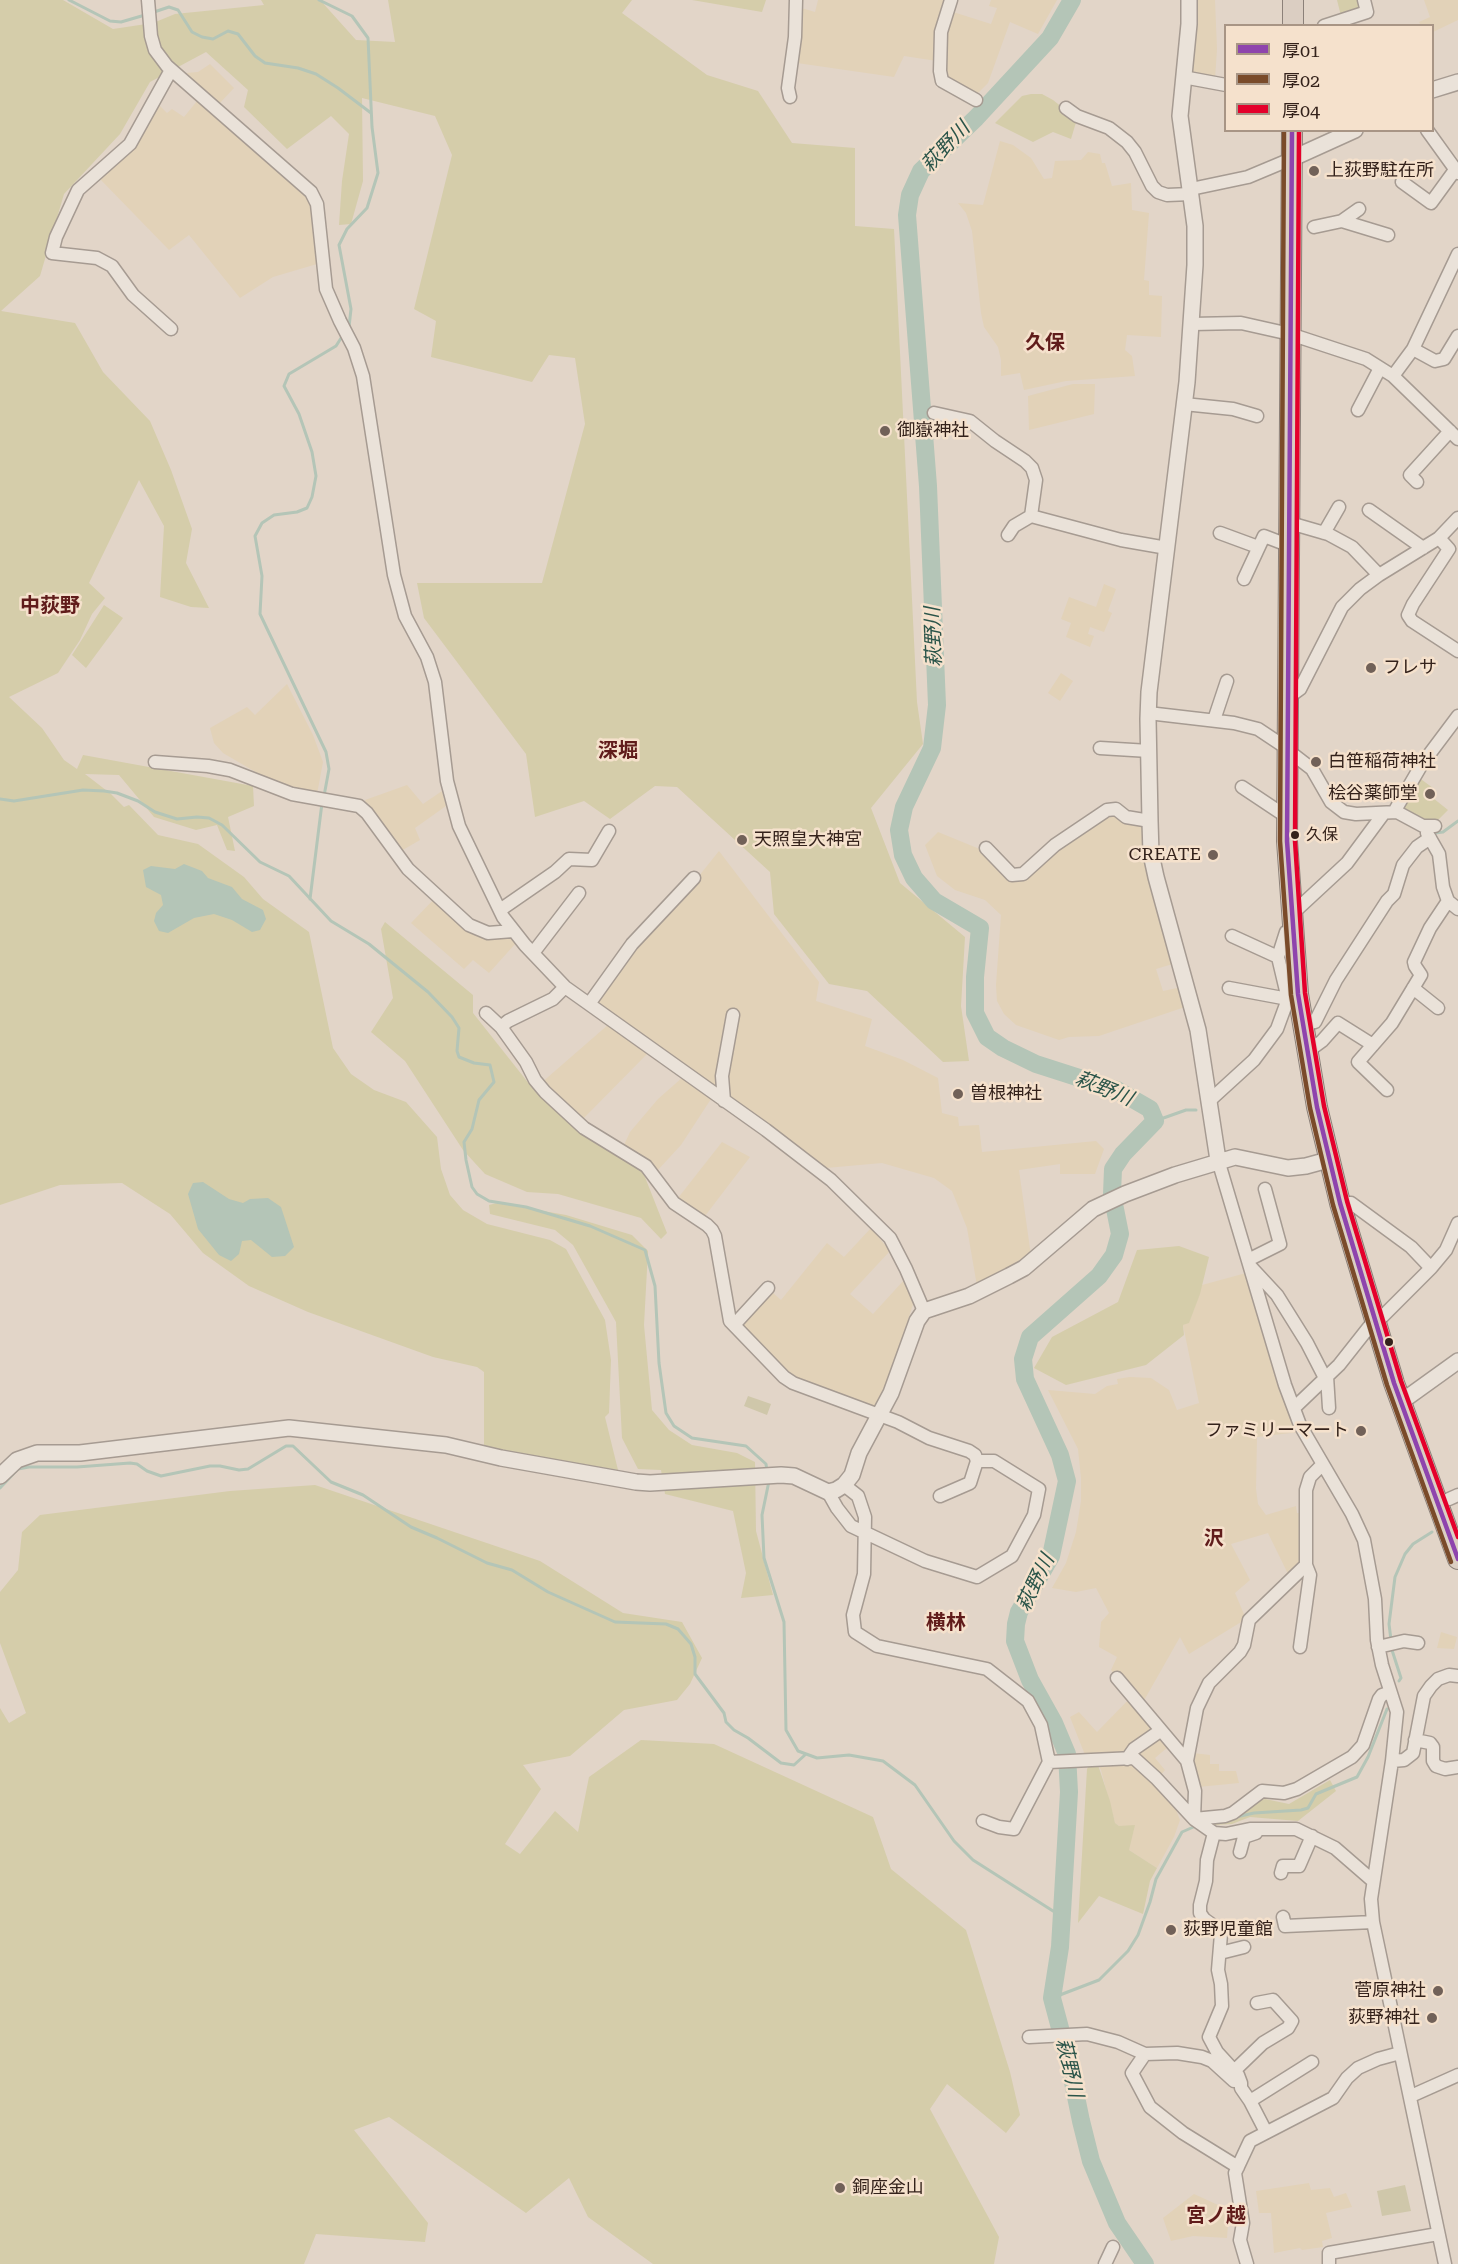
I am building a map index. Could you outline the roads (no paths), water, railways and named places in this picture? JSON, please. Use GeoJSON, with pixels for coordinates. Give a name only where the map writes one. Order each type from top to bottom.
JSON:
{"type":"FeatureCollection","features":[{"type":"Feature","properties":{"kind":"highway"},"geometry":{"type":"LineString","coordinates":[[1293,0],[1293,24]]}},
{"type":"Feature","properties":{"kind":"highway"},"geometry":{"type":"LineString","coordinates":[[1292,132],[1287,817],[1293,997],[1303,1025],[1328,1160],[1340,1203],[1377,1325],[1406,1398],[1458,1559]]}},
{"type":"Feature","properties":{"kind":"highway"},"geometry":{"type":"LineString","coordinates":[[1406,1398],[1454,1497],[1458,1521]]}},
{"type":"Feature","properties":{"kind":"street"},"geometry":{"type":"LineString","coordinates":[[790,97],[788,88],[795,37],[796,0]]}},
{"type":"Feature","properties":{"kind":"street"},"geometry":{"type":"LineString","coordinates":[[951,0],[940,32],[942,81],[976,100]]}},
{"type":"Feature","properties":{"kind":"street"},"geometry":{"type":"LineString","coordinates":[[1189,0],[1189,24],[1180,116],[1195,226],[1192,324],[1148,713],[1151,854],[1198,1030],[1218,1160],[1285,1385],[1293,1408],[1322,1465],[1352,1514],[1364,1540],[1375,1599],[1378,1647],[1397,1713],[1392,1761],[1373,1881],[1371,1899],[1373,1922],[1445,2264]]}},
{"type":"Feature","properties":{"kind":"street"},"geometry":{"type":"LineString","coordinates":[[1330,24],[1367,12],[1364,0]]}},
{"type":"Feature","properties":{"kind":"street"},"geometry":{"type":"LineString","coordinates":[[148,2],[155,50],[171,70],[311,192],[317,204],[326,289],[354,348],[363,376],[394,575],[405,616],[427,657],[435,682],[450,792],[459,826],[500,910],[513,931],[565,987],[766,1130],[831,1180],[890,1238],[924,1311]]}},
{"type":"Feature","properties":{"kind":"street"},"geometry":{"type":"LineString","coordinates":[[171,70],[130,144],[78,190],[56,237],[52,253],[97,258],[112,266],[133,295],[171,329]]}},
{"type":"Feature","properties":{"kind":"street"},"geometry":{"type":"LineString","coordinates":[[1184,77],[1224,85]]}},
{"type":"Feature","properties":{"kind":"street"},"geometry":{"type":"LineString","coordinates":[[1434,89],[1458,82]]}},
{"type":"Feature","properties":{"kind":"street"},"geometry":{"type":"LineString","coordinates":[[1066,108],[1077,116],[1109,128],[1127,142],[1135,152],[1152,186],[1158,192],[1167,195],[1191,192],[1248,177],[1351,132]]}},
{"type":"Feature","properties":{"kind":"street"},"geometry":{"type":"LineString","coordinates":[[1406,182],[1436,206],[1456,172],[1428,132]]}},
{"type":"Feature","properties":{"kind":"street"},"geometry":{"type":"LineString","coordinates":[[1314,227],[1342,221],[1359,209]]}},
{"type":"Feature","properties":{"kind":"street"},"geometry":{"type":"LineString","coordinates":[[1342,221],[1388,235]]}},
{"type":"Feature","properties":{"kind":"street"},"geometry":{"type":"LineString","coordinates":[[1393,376],[1413,349],[1458,254]]}},
{"type":"Feature","properties":{"kind":"street"},"geometry":{"type":"LineString","coordinates":[[1192,324],[1241,323],[1290,334],[1366,359],[1393,376],[1454,435],[1410,475]]}},
{"type":"Feature","properties":{"kind":"street"},"geometry":{"type":"LineString","coordinates":[[1413,349],[1435,361],[1444,359],[1458,336]]}},
{"type":"Feature","properties":{"kind":"street"},"geometry":{"type":"LineString","coordinates":[[1358,410],[1380,368]]}},
{"type":"Feature","properties":{"kind":"street"},"geometry":{"type":"LineString","coordinates":[[1184,404],[1234,405],[1257,416]]}},
{"type":"Feature","properties":{"kind":"street"},"geometry":{"type":"LineString","coordinates":[[934,413],[970,421],[1026,461],[1032,468],[1036,480],[1031,516]]}},
{"type":"Feature","properties":{"kind":"street"},"geometry":{"type":"LineString","coordinates":[[1324,533],[1339,507]]}},
{"type":"Feature","properties":{"kind":"street"},"geometry":{"type":"LineString","coordinates":[[1376,512],[1423,548]]}},
{"type":"Feature","properties":{"kind":"street"},"geometry":{"type":"LineString","coordinates":[[1008,536],[1014,526],[1031,516],[1120,540],[1167,548]]}},
{"type":"Feature","properties":{"kind":"street"},"geometry":{"type":"LineString","coordinates":[[1289,697],[1300,689],[1342,607],[1360,589],[1439,538],[1458,518]]}},
{"type":"Feature","properties":{"kind":"street"},"geometry":{"type":"LineString","coordinates":[[1290,523],[1324,533],[1352,547],[1380,575]]}},
{"type":"Feature","properties":{"kind":"street"},"geometry":{"type":"LineString","coordinates":[[1226,532],[1258,547]]}},
{"type":"Feature","properties":{"kind":"street"},"geometry":{"type":"LineString","coordinates":[[1244,579],[1264,536],[1290,546]]}},
{"type":"Feature","properties":{"kind":"street"},"geometry":{"type":"LineString","coordinates":[[1439,538],[1449,549],[1408,615],[1412,621],[1458,651]]}},
{"type":"Feature","properties":{"kind":"street"},"geometry":{"type":"LineString","coordinates":[[1214,720],[1227,681]]}},
{"type":"Feature","properties":{"kind":"street"},"geometry":{"type":"LineString","coordinates":[[1148,713],[1214,720],[1258,729],[1312,769],[1331,802],[1339,809],[1356,814],[1397,812],[1429,826],[1430,838],[1440,858],[1443,887],[1453,905],[1430,928],[1414,962],[1421,975],[1392,1023],[1356,1064],[1387,1090]]}},
{"type":"Feature","properties":{"kind":"street"},"geometry":{"type":"LineString","coordinates":[[1208,1102],[1254,1060],[1277,1029],[1293,997],[1278,957],[1286,932],[1292,922],[1347,863],[1389,813],[1433,747],[1458,716]]}},
{"type":"Feature","properties":{"kind":"street"},"geometry":{"type":"LineString","coordinates":[[1100,748],[1149,751]]}},
{"type":"Feature","properties":{"kind":"street"},"geometry":{"type":"LineString","coordinates":[[155,762],[230,770],[292,794],[359,806],[367,813],[408,868],[469,925],[488,933],[513,931]]}},
{"type":"Feature","properties":{"kind":"street"},"geometry":{"type":"LineString","coordinates":[[1242,787],[1287,817]]}},
{"type":"Feature","properties":{"kind":"street"},"geometry":{"type":"LineString","coordinates":[[986,848],[1012,875],[1023,874],[1055,844],[1107,810],[1116,809],[1126,817],[1150,821]]}},
{"type":"Feature","properties":{"kind":"street"},"geometry":{"type":"LineString","coordinates":[[500,910],[555,872],[569,859],[592,860],[609,831]]}},
{"type":"Feature","properties":{"kind":"street"},"geometry":{"type":"LineString","coordinates":[[1303,1025],[1315,1022],[1336,980],[1387,900],[1394,894],[1404,865],[1412,853],[1430,838]]}},
{"type":"Feature","properties":{"kind":"street"},"geometry":{"type":"LineString","coordinates":[[589,1004],[632,944],[694,878]]}},
{"type":"Feature","properties":{"kind":"street"},"geometry":{"type":"LineString","coordinates":[[532,952],[579,893]]}},
{"type":"Feature","properties":{"kind":"street"},"geometry":{"type":"LineString","coordinates":[[1232,936],[1278,957]]}},
{"type":"Feature","properties":{"kind":"street"},"geometry":{"type":"LineString","coordinates":[[501,1027],[508,1021],[553,999],[565,987]]}},
{"type":"Feature","properties":{"kind":"street"},"geometry":{"type":"LineString","coordinates":[[1229,988],[1293,997]]}},
{"type":"Feature","properties":{"kind":"street"},"geometry":{"type":"LineString","coordinates":[[1413,988],[1438,1008]]}},
{"type":"Feature","properties":{"kind":"street"},"geometry":{"type":"LineString","coordinates":[[486,1013],[501,1027],[545,1092],[584,1128],[646,1166],[674,1203],[712,1230],[730,1321],[784,1377],[793,1383],[897,1422],[929,1438],[975,1455],[977,1461],[970,1483],[940,1496]]}},
{"type":"Feature","properties":{"kind":"street"},"geometry":{"type":"LineString","coordinates":[[724,1101],[722,1076],[733,1015]]}},
{"type":"Feature","properties":{"kind":"street"},"geometry":{"type":"LineString","coordinates":[[1307,1052],[1322,1041],[1338,1023],[1373,1045]]}},
{"type":"Feature","properties":{"kind":"street"},"geometry":{"type":"LineString","coordinates":[[828,1492],[844,1485],[852,1475],[860,1453],[897,1378],[917,1321],[924,1311],[969,1296],[1023,1268],[1093,1209],[1125,1194],[1218,1160],[1235,1157],[1245,1158],[1268,1170],[1297,1167],[1328,1160]]}},
{"type":"Feature","properties":{"kind":"street"},"geometry":{"type":"LineString","coordinates":[[1249,1263],[1280,1244],[1265,1189]]}},
{"type":"Feature","properties":{"kind":"street"},"geometry":{"type":"LineString","coordinates":[[1340,1203],[1351,1203],[1411,1248],[1431,1268]]}},
{"type":"Feature","properties":{"kind":"street"},"geometry":{"type":"LineString","coordinates":[[1293,1408],[1431,1268],[1446,1250],[1458,1223]]}},
{"type":"Feature","properties":{"kind":"street"},"geometry":{"type":"LineString","coordinates":[[1249,1263],[1277,1295],[1326,1377],[1329,1408]]}},
{"type":"Feature","properties":{"kind":"street"},"geometry":{"type":"LineString","coordinates":[[734,1325],[768,1288]]}},
{"type":"Feature","properties":{"kind":"street"},"geometry":{"type":"LineString","coordinates":[[1406,1398],[1458,1360]]}},
{"type":"Feature","properties":{"kind":"street"},"geometry":{"type":"LineString","coordinates":[[0,1476],[17,1460],[38,1453],[80,1453],[288,1428],[446,1445],[501,1458],[636,1482],[768,1475],[794,1476],[828,1492],[837,1509],[852,1526],[925,1561],[971,1576],[982,1576],[1012,1556],[1034,1515],[1039,1489],[994,1461],[977,1461]]}},
{"type":"Feature","properties":{"kind":"street"},"geometry":{"type":"LineString","coordinates":[[1300,1647],[1311,1602],[1302,1507],[1310,1477],[1322,1465]]}},
{"type":"Feature","properties":{"kind":"street"},"geometry":{"type":"LineString","coordinates":[[844,1485],[858,1496],[864,1510],[864,1574],[854,1616],[855,1632],[877,1646],[987,1669],[1028,1701],[1041,1725],[1053,1762],[1014,1829],[999,1827],[983,1821]]}},
{"type":"Feature","properties":{"kind":"street"},"geometry":{"type":"LineString","coordinates":[[1197,1821],[1195,1791],[1187,1761],[1197,1708],[1209,1683],[1240,1652],[1244,1645],[1249,1620],[1306,1565]]}},
{"type":"Feature","properties":{"kind":"street"},"geometry":{"type":"LineString","coordinates":[[1378,1647],[1404,1641],[1418,1643]]}},
{"type":"Feature","properties":{"kind":"street"},"geometry":{"type":"LineString","coordinates":[[1392,1761],[1404,1760],[1413,1753],[1424,1696],[1431,1686],[1443,1677],[1458,1676]]}},
{"type":"Feature","properties":{"kind":"street"},"geometry":{"type":"LineString","coordinates":[[1117,1678],[1187,1761]]}},
{"type":"Feature","properties":{"kind":"street"},"geometry":{"type":"LineString","coordinates":[[1197,1821],[1233,1813],[1262,1791],[1284,1793],[1297,1789],[1352,1757],[1363,1745],[1379,1700],[1382,1695],[1390,1692]]}},
{"type":"Feature","properties":{"kind":"street"},"geometry":{"type":"LineString","coordinates":[[1127,1759],[1134,1749],[1160,1731]]}},
{"type":"Feature","properties":{"kind":"street"},"geometry":{"type":"LineString","coordinates":[[1415,1740],[1430,1743],[1433,1747],[1433,1761],[1436,1766],[1445,1769],[1458,1767]]}},
{"type":"Feature","properties":{"kind":"street"},"geometry":{"type":"LineString","coordinates":[[1053,1762],[1134,1758],[1197,1821],[1214,1833],[1226,1834],[1250,1828],[1296,1829],[1335,1848],[1373,1881]]}},
{"type":"Feature","properties":{"kind":"street"},"geometry":{"type":"LineString","coordinates":[[1240,1852],[1244,1837],[1263,1828]]}},
{"type":"Feature","properties":{"kind":"street"},"geometry":{"type":"LineString","coordinates":[[1214,1833],[1207,1860],[1200,1913],[1221,1934],[1218,1970],[1222,2006],[1209,2037],[1217,2052],[1234,2071],[1241,2083],[1241,2088]]}},
{"type":"Feature","properties":{"kind":"street"},"geometry":{"type":"LineString","coordinates":[[1283,1866],[1299,1866],[1312,1836]]}},
{"type":"Feature","properties":{"kind":"street"},"geometry":{"type":"LineString","coordinates":[[1285,1926],[1373,1922]]}},
{"type":"Feature","properties":{"kind":"street"},"geometry":{"type":"LineString","coordinates":[[1220,1953],[1244,1947]]}},
{"type":"Feature","properties":{"kind":"street"},"geometry":{"type":"LineString","coordinates":[[1234,2071],[1263,2043],[1288,2028],[1292,2021],[1273,2000],[1257,2003]]}},
{"type":"Feature","properties":{"kind":"street"},"geometry":{"type":"LineString","coordinates":[[1029,2037],[1086,2034],[1145,2054],[1177,2053],[1212,2061],[1241,2088],[1266,2132]]}},
{"type":"Feature","properties":{"kind":"street"},"geometry":{"type":"LineString","coordinates":[[1247,2264],[1240,2240],[1243,2223],[1235,2173],[1250,2141],[1333,2098],[1347,2078],[1358,2068],[1400,2053]]}},
{"type":"Feature","properties":{"kind":"street"},"geometry":{"type":"LineString","coordinates":[[1145,2054],[1132,2073],[1150,2107],[1183,2133],[1238,2167]]}},
{"type":"Feature","properties":{"kind":"street"},"geometry":{"type":"LineString","coordinates":[[1250,2101],[1312,2062]]}},
{"type":"Feature","properties":{"kind":"street"},"geometry":{"type":"LineString","coordinates":[[1411,2096],[1458,2075]]}},
{"type":"Feature","properties":{"kind":"street"},"geometry":{"type":"LineString","coordinates":[[1329,2264],[1329,2253],[1438,2234]]}},
{"type":"Feature","properties":{"kind":"street"},"geometry":{"type":"LineString","coordinates":[[1105,2264],[1113,2247]]}},
{"type":"Feature","properties":{"kind":"waterway"},"geometry":{"type":"LineString","coordinates":[[69,0],[110,21],[121,22],[145,15]]}},
{"type":"Feature","properties":{"kind":"waterway"},"geometry":{"type":"LineString","coordinates":[[319,0],[352,16],[368,38],[372,127],[378,173],[367,208],[347,229],[339,245],[351,309],[349,327]]}},
{"type":"Feature","properties":{"kind":"waterway","name":"萩野川"},"geometry":{"type":"LineString","coordinates":[[1072,0],[1050,38],[976,118],[921,171],[910,195],[907,215],[928,486],[937,705],[932,748],[904,807],[899,830],[903,855],[914,878],[934,901],[980,928],[975,977],[975,1013],[987,1037],[1003,1048],[1036,1064],[1117,1090],[1150,1109],[1155,1121],[1123,1154],[1113,1169],[1112,1194],[1120,1234],[1114,1255],[1099,1276],[1030,1337],[1023,1359],[1025,1379],[1060,1455],[1067,1481],[1051,1556],[1019,1612],[1015,1641],[1030,1680],[1054,1723],[1067,1754],[1069,1792],[1060,1947],[1052,1998],[1091,2161],[1117,2223],[1145,2264]]}},
{"type":"Feature","properties":{"kind":"waterway"},"geometry":{"type":"LineString","coordinates":[[151,13],[169,7],[178,10],[192,32],[202,37],[213,39],[228,31],[238,34],[255,56],[265,63],[298,68],[316,74],[371,113]]}},
{"type":"Feature","properties":{"kind":"waterway"},"geometry":{"type":"LineString","coordinates":[[324,796],[329,769],[326,752],[260,614],[262,576],[255,536],[262,523],[274,515],[297,512],[307,508],[312,497],[316,476],[312,452],[299,414],[284,386],[289,374],[336,346],[343,335]]}},
{"type":"Feature","properties":{"kind":"waterway"},"geometry":{"type":"LineString","coordinates":[[0,799],[14,801],[83,790],[104,791],[138,801],[155,812],[177,819],[209,818],[222,825],[260,862],[289,876],[331,921],[369,944],[428,992],[452,1017],[459,1028],[457,1051],[459,1057],[474,1063],[490,1065],[494,1082],[479,1100],[472,1129],[464,1142],[472,1187],[477,1194],[489,1201],[526,1207],[590,1226],[645,1250],[655,1286],[659,1363],[666,1413],[674,1426],[692,1438],[746,1446],[766,1464],[767,1472]]}},
{"type":"Feature","properties":{"kind":"waterway"},"geometry":{"type":"LineString","coordinates":[[310,899],[322,803]]}},
{"type":"Feature","properties":{"kind":"waterway"},"geometry":{"type":"LineString","coordinates":[[1435,833],[1443,832],[1458,821]]}},
{"type":"Feature","properties":{"kind":"waterway"},"geometry":{"type":"LineString","coordinates":[[1155,1121],[1186,1110],[1196,1110]]}},
{"type":"Feature","properties":{"kind":"waterway"},"geometry":{"type":"LineString","coordinates":[[0,1488],[18,1469],[29,1467],[77,1467],[130,1463],[161,1476],[210,1466],[239,1470],[248,1469],[286,1446],[293,1446],[331,1482],[363,1495],[411,1527],[487,1563],[512,1570],[548,1592],[615,1622],[666,1624],[678,1629],[691,1644],[695,1657],[695,1674],[724,1713],[726,1722],[734,1730],[781,1763],[794,1765],[806,1754]]}},
{"type":"Feature","properties":{"kind":"waterway"},"geometry":{"type":"LineString","coordinates":[[769,1481],[762,1515],[764,1558],[784,1622],[786,1730],[798,1751],[817,1758],[849,1755],[883,1761],[915,1785],[954,1841],[973,1860],[1053,1911],[1060,1912]]}},
{"type":"Feature","properties":{"kind":"waterway"},"geometry":{"type":"LineString","coordinates":[[1391,1640],[1389,1624],[1395,1577],[1405,1554],[1413,1544],[1432,1532]]}},
{"type":"Feature","properties":{"kind":"waterway"},"geometry":{"type":"LineString","coordinates":[[1391,1647],[1401,1678],[1399,1681]]}},
{"type":"Feature","properties":{"kind":"waterway"},"geometry":{"type":"LineString","coordinates":[[1236,1817],[1308,1808],[1316,1794],[1357,1777],[1368,1757],[1387,1709]]}},
{"type":"Feature","properties":{"kind":"waterway"},"geometry":{"type":"LineString","coordinates":[[1052,1998],[1099,1980],[1128,1951],[1138,1935],[1156,1879],[1182,1832],[1198,1825]]}},
{"type":"Feature","properties":{"kind":"place","name":"上荻野駐在所"},"geometry":{"type":"Point","coordinates":[1314,171]}},
{"type":"Feature","properties":{"kind":"place","name":"御嶽神社"},"geometry":{"type":"Point","coordinates":[885,431]}},
{"type":"Feature","properties":{"kind":"place","name":"フレサ"},"geometry":{"type":"Point","coordinates":[1371,668]}},
{"type":"Feature","properties":{"kind":"place","name":"白笹稲荷神社"},"geometry":{"type":"Point","coordinates":[1316,762]}},
{"type":"Feature","properties":{"kind":"place","name":"桧谷薬師堂"},"geometry":{"type":"Point","coordinates":[1430,794]}},
{"type":"Feature","properties":{"kind":"place","name":"久保"},"geometry":{"type":"Point","coordinates":[1295,835]}},
{"type":"Feature","properties":{"kind":"place","name":"天照皇大神宮"},"geometry":{"type":"Point","coordinates":[742,840]}},
{"type":"Feature","properties":{"kind":"place","name":"CREATE"},"geometry":{"type":"Point","coordinates":[1213,855]}},
{"type":"Feature","properties":{"kind":"place","name":"曽根神社"},"geometry":{"type":"Point","coordinates":[958,1094]}},
{"type":"Feature","properties":{"kind":"place","name":"ファミリーマート"},"geometry":{"type":"Point","coordinates":[1361,1431]}},
{"type":"Feature","properties":{"kind":"place","name":"荻野児童館"},"geometry":{"type":"Point","coordinates":[1171,1930]}},
{"type":"Feature","properties":{"kind":"place","name":"菅原神社"},"geometry":{"type":"Point","coordinates":[1438,1991]}},
{"type":"Feature","properties":{"kind":"place","name":"荻野神社"},"geometry":{"type":"Point","coordinates":[1432,2018]}},
{"type":"Feature","properties":{"kind":"place","name":"銅座金山"},"geometry":{"type":"Point","coordinates":[840,2188]}},
{"type":"Feature","properties":{"kind":"district","name":"久保"},"geometry":{"type":"Point","coordinates":[1045,343]}},
{"type":"Feature","properties":{"kind":"district","name":"中荻野"},"geometry":{"type":"Point","coordinates":[50,606]}},
{"type":"Feature","properties":{"kind":"district","name":"深堀"},"geometry":{"type":"Point","coordinates":[618,751]}},
{"type":"Feature","properties":{"kind":"district","name":"沢"},"geometry":{"type":"Point","coordinates":[1214,1539]}},
{"type":"Feature","properties":{"kind":"district","name":"横林"},"geometry":{"type":"Point","coordinates":[946,1623]}},
{"type":"Feature","properties":{"kind":"district","name":"宮ノ越"},"geometry":{"type":"Point","coordinates":[1216,2216]}}]}
